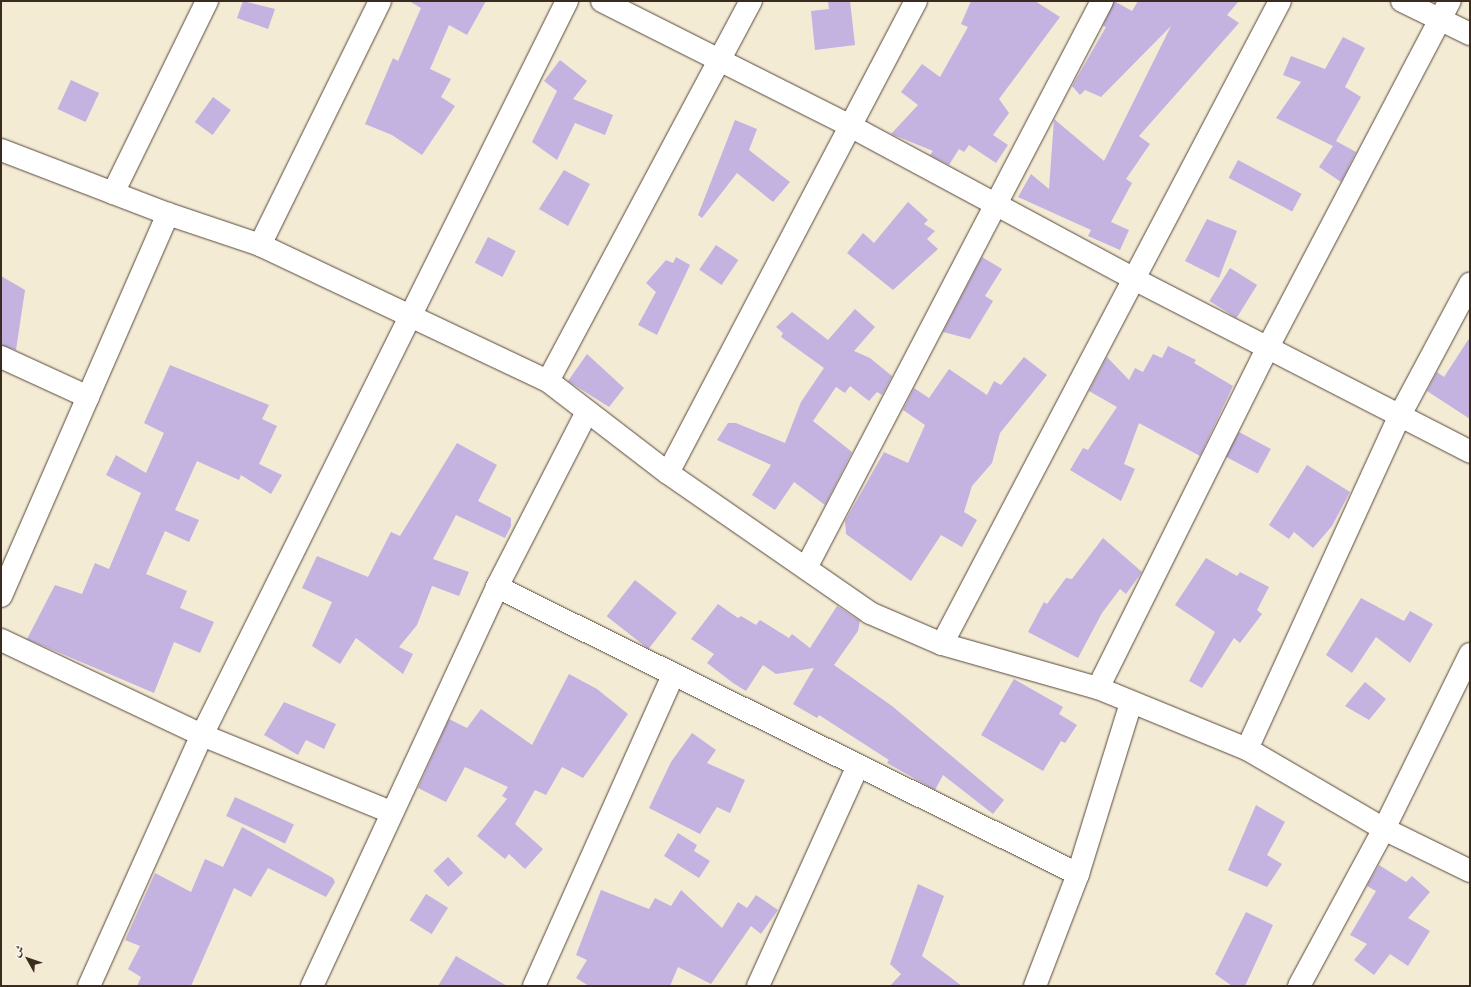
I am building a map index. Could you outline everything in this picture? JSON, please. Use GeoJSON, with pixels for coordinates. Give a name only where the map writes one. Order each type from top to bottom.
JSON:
{"type":"FeatureCollection","features":[{"type":"Feature","properties":{"kind":"street"},"geometry":{"type":"LineString","coordinates":[[113,193],[207,1]]}},
{"type":"Feature","properties":{"kind":"street"},"geometry":{"type":"LineString","coordinates":[[260,245],[380,1]]}},
{"type":"Feature","properties":{"kind":"street"},"geometry":{"type":"LineString","coordinates":[[89,986],[202,735],[409,314],[567,1]]}},
{"type":"Feature","properties":{"kind":"street"},"geometry":{"type":"LineString","coordinates":[[602,1],[852,127],[998,203],[1134,279],[1470,452]]}},
{"type":"Feature","properties":{"kind":"street"},"geometry":{"type":"LineString","coordinates":[[548,381],[721,60],[751,1]]}},
{"type":"Feature","properties":{"kind":"street"},"geometry":{"type":"LineString","coordinates":[[668,473],[852,127],[916,1]]}},
{"type":"Feature","properties":{"kind":"street"},"geometry":{"type":"LineString","coordinates":[[806,568],[998,203],[1102,1]]}},
{"type":"Feature","properties":{"kind":"street"},"geometry":{"type":"LineString","coordinates":[[942,644],[1280,1]]}},
{"type":"Feature","properties":{"kind":"street"},"geometry":{"type":"LineString","coordinates":[[1402,1],[1446,10],[1470,34]]}},
{"type":"Feature","properties":{"kind":"street"},"geometry":{"type":"LineString","coordinates":[[1098,688],[1268,347],[1446,10]]}},
{"type":"Feature","properties":{"kind":"street"},"geometry":{"type":"LineString","coordinates":[[1,150],[168,214],[260,245],[409,314],[548,381],[668,473],[870,613],[942,644],[1098,688],[1131,703],[1247,749],[1384,829],[1470,872]]}},
{"type":"Feature","properties":{"kind":"street"},"geometry":{"type":"LineString","coordinates":[[1,596],[168,214]]}},
{"type":"Feature","properties":{"kind":"street"},"geometry":{"type":"LineString","coordinates":[[1247,749],[1400,415],[1470,284]]}},
{"type":"Feature","properties":{"kind":"street"},"geometry":{"type":"LineString","coordinates":[[1,357],[88,397]]}},
{"type":"Feature","properties":{"kind":"street"},"geometry":{"type":"LineString","coordinates":[[312,986],[391,812],[497,587],[587,412]]}},
{"type":"Feature","properties":{"kind":"street"},"geometry":{"type":"LineString","coordinates":[[497,587],[1078,874]]}},
{"type":"Feature","properties":{"kind":"street"},"geometry":{"type":"LineString","coordinates":[[1,640],[202,735],[391,812]]}},
{"type":"Feature","properties":{"kind":"street"},"geometry":{"type":"LineString","coordinates":[[1300,986],[1384,829],[1470,654]]}},
{"type":"Feature","properties":{"kind":"street"},"geometry":{"type":"LineString","coordinates":[[534,986],[673,675]]}},
{"type":"Feature","properties":{"kind":"street"},"geometry":{"type":"LineString","coordinates":[[1035,986],[1078,874],[1131,703]]}},
{"type":"Feature","properties":{"kind":"street"},"geometry":{"type":"LineString","coordinates":[[758,986],[858,766]]}},
{"type":"Feature","properties":{"kind":"building"},"geometry":{"type":"Polygon","coordinates":[[[243,1],[275,9],[268,29],[237,18],[243,1]]]}},
{"type":"Feature","properties":{"kind":"building"},"geometry":{"type":"Polygon","coordinates":[[[409,1],[486,1],[467,35],[449,25],[430,69],[451,79],[441,97],[455,106],[422,155],[392,135],[365,124],[393,58],[398,61],[421,8],[409,1]]]}},
{"type":"Feature","properties":{"kind":"building"},"geometry":{"type":"Polygon","coordinates":[[[828,1],[850,1],[855,45],[815,50],[811,11],[829,9],[828,1]]]}},
{"type":"Feature","properties":{"kind":"building"},"geometry":{"type":"Polygon","coordinates":[[[971,1],[1035,1],[1060,17],[999,99],[1009,113],[993,135],[1008,145],[996,163],[969,145],[964,152],[959,149],[949,165],[930,155],[933,151],[891,134],[918,105],[901,92],[922,64],[940,77],[968,27],[961,24],[971,1]]]}},
{"type":"Feature","properties":{"kind":"building"},"geometry":{"type":"Polygon","coordinates":[[[1114,1],[1132,11],[1138,1],[1239,1],[1227,15],[1239,23],[1139,136],[1150,144],[1126,179],[1132,183],[1111,222],[1129,230],[1120,250],[1088,236],[1091,230],[1018,197],[1031,174],[1049,189],[1054,119],[1104,161],[1171,26],[1101,97],[1085,90],[1080,95],[1072,86],[1106,27],[1103,26],[1114,1]]]}},
{"type":"Feature","properties":{"kind":"building"},"geometry":{"type":"Polygon","coordinates":[[[1343,37],[1365,48],[1345,87],[1361,97],[1336,141],[1356,152],[1341,182],[1319,167],[1333,146],[1276,118],[1301,82],[1283,75],[1291,56],[1325,69],[1343,37]]]}},
{"type":"Feature","properties":{"kind":"building"},"geometry":{"type":"Polygon","coordinates":[[[560,60],[587,81],[573,99],[613,115],[605,135],[575,123],[557,160],[532,142],[557,91],[544,81],[560,60]]]}},
{"type":"Feature","properties":{"kind":"building"},"geometry":{"type":"Polygon","coordinates":[[[71,80],[99,93],[86,122],[57,109],[71,80]]]}},
{"type":"Feature","properties":{"kind":"building"},"geometry":{"type":"Polygon","coordinates":[[[213,97],[231,110],[213,135],[195,122],[213,97]]]}},
{"type":"Feature","properties":{"kind":"building"},"geometry":{"type":"Polygon","coordinates":[[[735,120],[757,129],[749,150],[790,182],[773,202],[737,173],[702,218],[698,215],[735,120]]]}},
{"type":"Feature","properties":{"kind":"building"},"geometry":{"type":"Polygon","coordinates":[[[1238,160],[1302,194],[1292,211],[1229,178],[1238,160]]]}},
{"type":"Feature","properties":{"kind":"building"},"geometry":{"type":"Polygon","coordinates":[[[564,170],[590,184],[568,226],[539,209],[564,170]]]}},
{"type":"Feature","properties":{"kind":"building"},"geometry":{"type":"Polygon","coordinates":[[[908,202],[928,220],[924,224],[935,231],[927,239],[938,249],[893,290],[847,253],[863,233],[874,243],[908,202]]]}},
{"type":"Feature","properties":{"kind":"building"},"geometry":{"type":"Polygon","coordinates":[[[1207,219],[1237,231],[1219,278],[1185,261],[1207,219]]]}},
{"type":"Feature","properties":{"kind":"building"},"geometry":{"type":"Polygon","coordinates":[[[488,237],[516,251],[502,277],[475,263],[488,237]]]}},
{"type":"Feature","properties":{"kind":"building"},"geometry":{"type":"Polygon","coordinates":[[[716,245],[738,260],[722,285],[699,270],[716,245]]]}},
{"type":"Feature","properties":{"kind":"building"},"geometry":{"type":"Polygon","coordinates":[[[676,257],[690,265],[657,335],[638,325],[656,292],[646,283],[666,260],[673,263],[676,257]]]}},
{"type":"Feature","properties":{"kind":"building"},"geometry":{"type":"Polygon","coordinates":[[[982,257],[1002,269],[985,296],[993,301],[970,339],[943,332],[982,257]]]}},
{"type":"Feature","properties":{"kind":"building"},"geometry":{"type":"Polygon","coordinates":[[[1230,268],[1257,285],[1236,318],[1209,301],[1230,268]]]}},
{"type":"Feature","properties":{"kind":"building"},"geometry":{"type":"Polygon","coordinates":[[[1,276],[25,290],[16,350],[1,345],[1,276]]]}},
{"type":"Feature","properties":{"kind":"building"},"geometry":{"type":"Polygon","coordinates":[[[855,309],[875,327],[854,351],[870,358],[892,376],[882,395],[877,392],[869,401],[850,386],[845,393],[836,387],[813,421],[852,452],[825,505],[794,482],[775,510],[752,495],[771,465],[717,440],[728,423],[736,423],[785,443],[801,402],[824,368],[781,337],[783,333],[776,327],[792,312],[828,340],[855,309]]]}},
{"type":"Feature","properties":{"kind":"building"},"geometry":{"type":"Polygon","coordinates":[[[1470,337],[1470,419],[1427,391],[1437,372],[1444,377],[1470,337]]]}},
{"type":"Feature","properties":{"kind":"building"},"geometry":{"type":"Polygon","coordinates":[[[1168,346],[1196,360],[1194,363],[1233,386],[1200,456],[1139,423],[1124,464],[1135,469],[1121,501],[1070,470],[1083,448],[1088,450],[1117,407],[1089,391],[1107,357],[1129,380],[1135,368],[1143,372],[1153,354],[1162,358],[1168,346]]]}},
{"type":"Feature","properties":{"kind":"building"},"geometry":{"type":"Polygon","coordinates":[[[587,354],[624,388],[609,407],[568,381],[587,354]]]}},
{"type":"Feature","properties":{"kind":"building"},"geometry":{"type":"Polygon","coordinates":[[[1024,357],[1047,375],[1000,433],[992,463],[972,486],[964,512],[977,520],[962,547],[941,535],[911,581],[846,534],[845,521],[884,452],[908,463],[925,425],[903,410],[914,388],[929,398],[949,369],[987,395],[994,381],[1001,385],[1024,357]]]}},
{"type":"Feature","properties":{"kind":"building"},"geometry":{"type":"Polygon","coordinates":[[[170,365],[269,405],[262,419],[277,426],[259,464],[282,475],[271,494],[241,475],[239,480],[197,461],[175,510],[199,520],[189,542],[165,531],[146,574],[187,591],[180,608],[214,622],[200,653],[174,642],[154,693],[27,639],[55,585],[82,594],[95,563],[109,569],[141,493],[106,475],[116,455],[146,473],[164,433],[144,423],[170,365]]]}},
{"type":"Feature","properties":{"kind":"building"},"geometry":{"type":"Polygon","coordinates":[[[1239,432],[1271,449],[1258,474],[1226,457],[1239,432]]]}},
{"type":"Feature","properties":{"kind":"building"},"geometry":{"type":"Polygon","coordinates":[[[457,443],[497,465],[478,501],[511,518],[511,526],[505,538],[456,515],[433,559],[469,572],[459,596],[432,586],[417,625],[399,647],[413,654],[403,674],[356,638],[340,664],[312,646],[332,602],[302,588],[317,556],[368,577],[391,532],[400,536],[457,443]]]}},
{"type":"Feature","properties":{"kind":"building"},"geometry":{"type":"Polygon","coordinates":[[[1307,465],[1350,492],[1332,526],[1313,548],[1294,532],[1289,539],[1269,525],[1307,465]]]}},
{"type":"Feature","properties":{"kind":"building"},"geometry":{"type":"Polygon","coordinates":[[[1103,538],[1142,572],[1126,594],[1120,589],[1102,613],[1078,658],[1028,632],[1044,602],[1047,604],[1066,578],[1072,579],[1103,538]]]}},
{"type":"Feature","properties":{"kind":"building"},"geometry":{"type":"Polygon","coordinates":[[[1206,558],[1237,576],[1240,572],[1269,587],[1257,610],[1262,614],[1240,643],[1234,638],[1202,688],[1189,681],[1215,632],[1175,605],[1206,558]]]}},
{"type":"Feature","properties":{"kind":"building"},"geometry":{"type":"Polygon","coordinates":[[[635,580],[677,613],[648,649],[607,616],[635,580]]]}},
{"type":"Feature","properties":{"kind":"building"},"geometry":{"type":"Polygon","coordinates":[[[1361,598],[1404,621],[1410,611],[1433,624],[1410,663],[1376,637],[1352,673],[1326,655],[1361,598]]]}},
{"type":"Feature","properties":{"kind":"building"},"geometry":{"type":"Polygon","coordinates":[[[718,604],[738,618],[741,616],[756,625],[760,620],[789,638],[792,634],[810,648],[837,606],[860,621],[858,631],[834,665],[892,706],[1004,800],[993,814],[943,775],[935,790],[887,763],[889,760],[819,715],[817,718],[793,704],[814,668],[776,674],[763,665],[746,691],[733,683],[707,663],[714,654],[691,639],[718,604]]]}},
{"type":"Feature","properties":{"kind":"building"},"geometry":{"type":"Polygon","coordinates":[[[569,674],[597,689],[628,714],[583,778],[562,767],[546,795],[535,790],[515,824],[543,849],[525,869],[509,854],[505,859],[477,836],[507,799],[502,796],[508,787],[465,767],[446,802],[418,788],[449,719],[467,728],[481,709],[532,745],[569,674]]]}},
{"type":"Feature","properties":{"kind":"building"},"geometry":{"type":"Polygon","coordinates":[[[1014,679],[1063,707],[1059,714],[1077,725],[1065,743],[1061,741],[1043,771],[981,735],[1014,679]]]}},
{"type":"Feature","properties":{"kind":"building"},"geometry":{"type":"Polygon","coordinates":[[[1365,682],[1386,699],[1369,720],[1345,706],[1365,682]]]}},
{"type":"Feature","properties":{"kind":"building"},"geometry":{"type":"Polygon","coordinates":[[[284,702],[336,724],[324,749],[306,740],[298,755],[264,735],[284,702]]]}},
{"type":"Feature","properties":{"kind":"building"},"geometry":{"type":"Polygon","coordinates":[[[692,733],[716,750],[707,763],[745,780],[730,813],[717,807],[700,834],[649,808],[671,762],[692,733]]]}},
{"type":"Feature","properties":{"kind":"building"},"geometry":{"type":"Polygon","coordinates":[[[235,797],[294,824],[285,844],[226,816],[235,797]]]}},
{"type":"Feature","properties":{"kind":"building"},"geometry":{"type":"Polygon","coordinates":[[[1256,805],[1285,822],[1267,855],[1282,864],[1267,887],[1228,870],[1256,805]]]}},
{"type":"Feature","properties":{"kind":"building"},"geometry":{"type":"Polygon","coordinates":[[[242,827],[333,878],[335,882],[326,897],[268,868],[251,897],[234,888],[191,986],[137,986],[141,977],[128,969],[140,946],[125,940],[155,873],[191,892],[205,859],[223,867],[242,827]]]}},
{"type":"Feature","properties":{"kind":"building"},"geometry":{"type":"Polygon","coordinates":[[[678,833],[697,845],[694,851],[710,861],[699,878],[664,856],[678,833]]]}},
{"type":"Feature","properties":{"kind":"building"},"geometry":{"type":"Polygon","coordinates":[[[448,857],[463,873],[448,887],[433,871],[448,857]]]}},
{"type":"Feature","properties":{"kind":"building"},"geometry":{"type":"Polygon","coordinates":[[[1379,865],[1406,882],[1412,876],[1430,892],[1408,918],[1430,931],[1408,966],[1390,954],[1374,975],[1354,960],[1367,944],[1350,935],[1376,891],[1367,886],[1379,865]]]}},
{"type":"Feature","properties":{"kind":"building"},"geometry":{"type":"Polygon","coordinates":[[[918,884],[944,896],[922,956],[962,986],[890,986],[901,974],[890,964],[918,884]]]}},
{"type":"Feature","properties":{"kind":"building"},"geometry":{"type":"Polygon","coordinates":[[[601,890],[649,909],[655,898],[671,906],[681,890],[722,928],[738,902],[747,908],[756,895],[778,910],[761,934],[751,926],[711,984],[678,967],[670,986],[589,986],[576,978],[587,960],[576,955],[601,890]]]}},
{"type":"Feature","properties":{"kind":"building"},"geometry":{"type":"Polygon","coordinates":[[[426,894],[448,908],[432,934],[410,920],[426,894]]]}},
{"type":"Feature","properties":{"kind":"building"},"geometry":{"type":"Polygon","coordinates":[[[1246,912],[1273,925],[1245,986],[1232,986],[1215,974],[1246,912]]]}},
{"type":"Feature","properties":{"kind":"building"},"geometry":{"type":"Polygon","coordinates":[[[456,956],[507,986],[438,986],[456,956]]]}}]}
